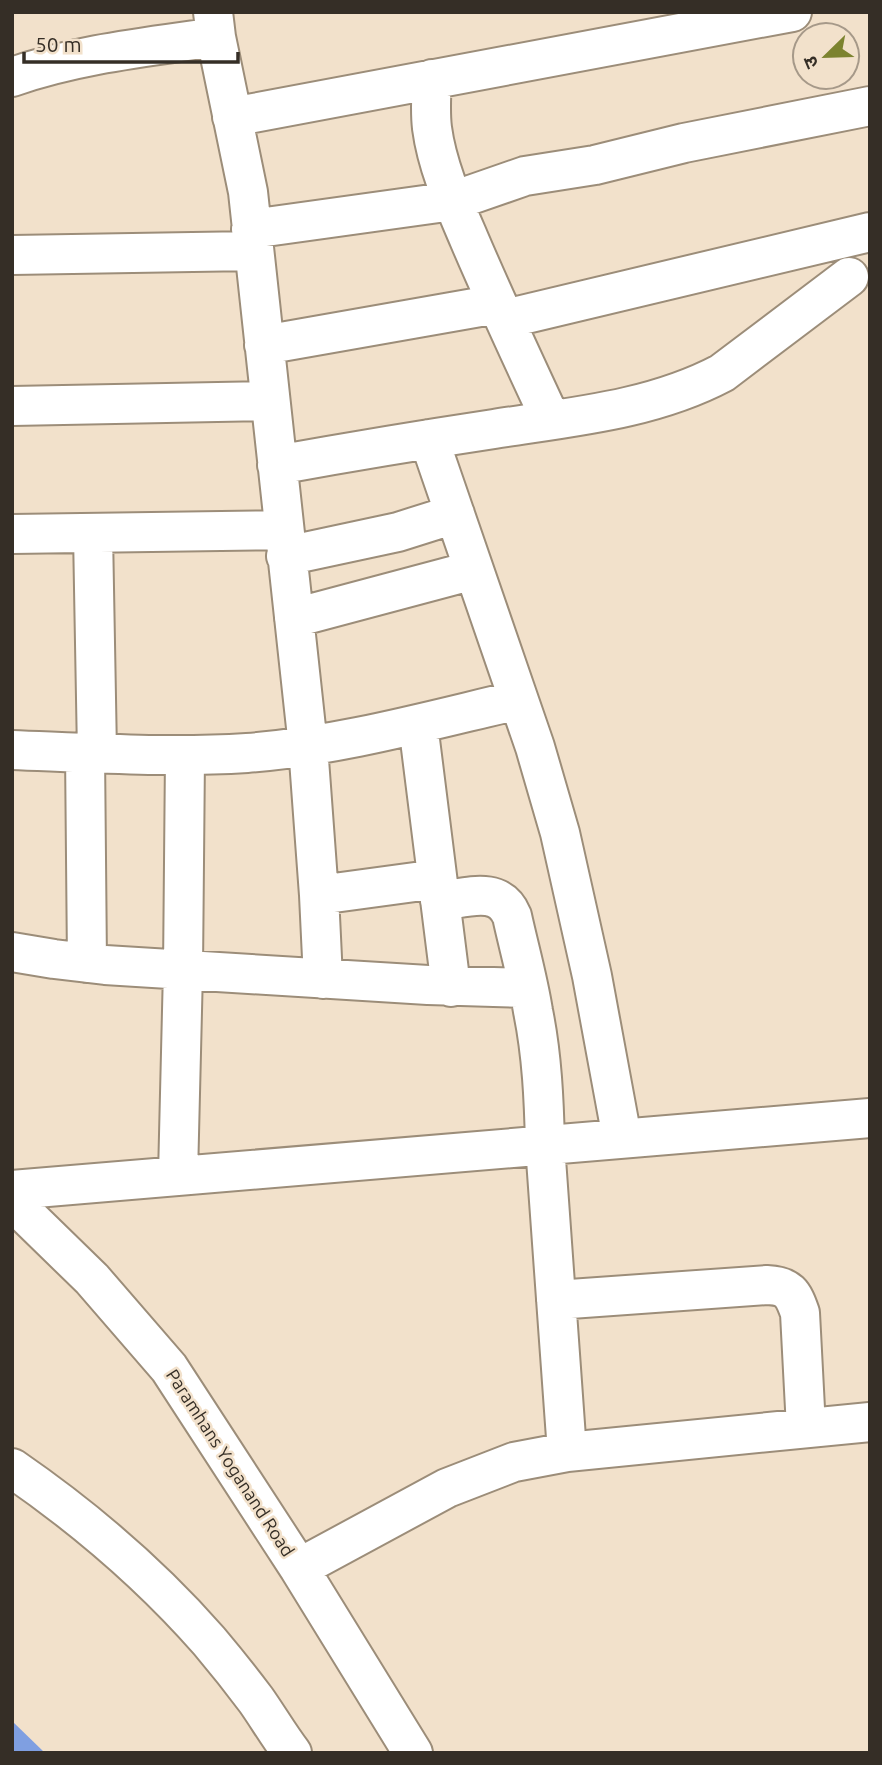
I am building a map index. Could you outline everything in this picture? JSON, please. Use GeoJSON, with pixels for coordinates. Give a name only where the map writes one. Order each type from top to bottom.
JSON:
{"type":"FeatureCollection","features":[{"type":"Feature","properties":{"kind":"street"},"geometry":{"type":"LineString","coordinates":[[232,117],[792,12]]}},
{"type":"Feature","properties":{"kind":"street"},"geometry":{"type":"LineString","coordinates":[[12,77],[215,25],[247,192],[308,746],[323,979]]}},
{"type":"Feature","properties":{"kind":"street"},"geometry":{"type":"LineString","coordinates":[[432,79],[430,113],[440,165],[501,312],[551,420]]}},
{"type":"Feature","properties":{"kind":"street"},"geometry":{"type":"LineString","coordinates":[[12,256],[252,240],[453,201],[525,176],[595,165],[684,143],[870,106]]}},
{"type":"Feature","properties":{"kind":"street"},"geometry":{"type":"LineString","coordinates":[[264,345],[501,312],[870,232]]}},
{"type":"Feature","properties":{"kind":"street"},"geometry":{"type":"LineString","coordinates":[[277,465],[551,420],[668,396],[722,373],[849,277]]}},
{"type":"Feature","properties":{"kind":"street"},"geometry":{"type":"LineString","coordinates":[[12,406],[269,401]]}},
{"type":"Feature","properties":{"kind":"street"},"geometry":{"type":"LineString","coordinates":[[429,439],[535,747],[561,833],[592,976],[622,1138]]}},
{"type":"Feature","properties":{"kind":"street"},"geometry":{"type":"LineString","coordinates":[[12,534],[93,533],[285,543],[398,532],[455,514]]}},
{"type":"Feature","properties":{"kind":"street"},"geometry":{"type":"LineString","coordinates":[[87,963],[93,533]]}},
{"type":"Feature","properties":{"kind":"street"},"geometry":{"type":"LineString","coordinates":[[294,618],[474,570]]}},
{"type":"Feature","properties":{"kind":"street"},"geometry":{"type":"LineString","coordinates":[[12,750],[185,755],[248,753],[376,734],[518,700]]}},
{"type":"Feature","properties":{"kind":"street"},"geometry":{"type":"LineString","coordinates":[[418,724],[451,987]]}},
{"type":"Feature","properties":{"kind":"street"},"geometry":{"type":"LineString","coordinates":[[178,1176],[185,755]]}},
{"type":"Feature","properties":{"kind":"street"},"geometry":{"type":"LineString","coordinates":[[319,895],[439,890],[492,896],[508,907],[528,988],[540,1055],[567,1452]]}},
{"type":"Feature","properties":{"kind":"street"},"geometry":{"type":"LineString","coordinates":[[12,952],[87,963],[183,970],[451,987],[528,988]]}},
{"type":"Feature","properties":{"kind":"street"},"geometry":{"type":"LineString","coordinates":[[12,1190],[870,1118]]}},
{"type":"Feature","properties":{"kind":"street","name":"Paramhans Yoganand Road"},"geometry":{"type":"LineString","coordinates":[[12,1201],[92,1279],[169,1368],[299,1568],[413,1753]]}},
{"type":"Feature","properties":{"kind":"street"},"geometry":{"type":"LineString","coordinates":[[556,1300],[779,1286],[796,1300],[800,1313],[806,1428]]}},
{"type":"Feature","properties":{"kind":"street"},"geometry":{"type":"LineString","coordinates":[[299,1568],[447,1488],[514,1462],[567,1452],[870,1422]]}},
{"type":"Feature","properties":{"kind":"street"},"geometry":{"type":"LineString","coordinates":[[12,1468],[101,1536],[184,1613],[248,1690],[292,1753]]}},
{"type":"Feature","properties":{"kind":"water"},"geometry":{"type":"Polygon","coordinates":[[[12,1721],[45,1753],[12,1753],[12,1721]]]}}]}
